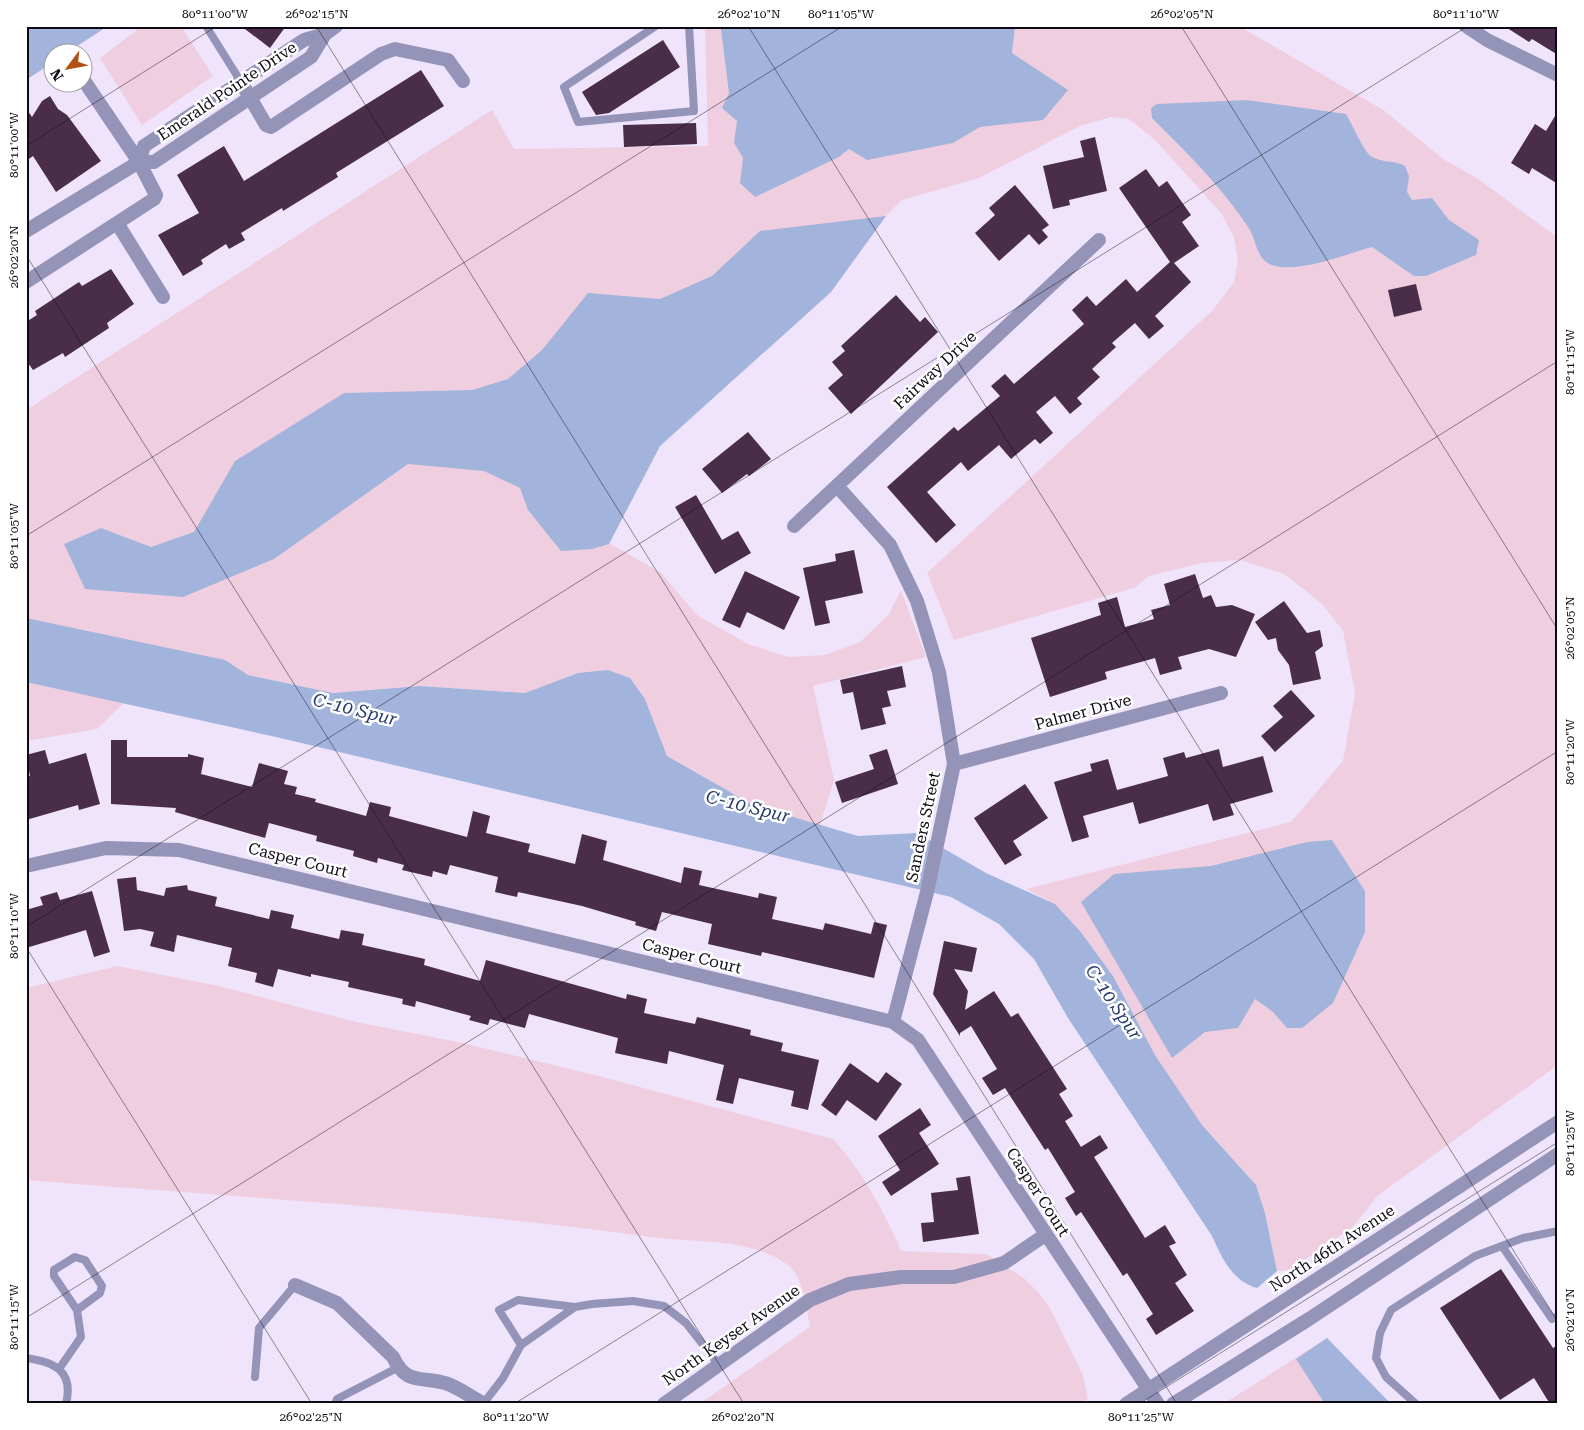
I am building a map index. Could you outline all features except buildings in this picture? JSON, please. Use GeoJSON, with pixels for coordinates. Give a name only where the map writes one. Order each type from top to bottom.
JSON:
{"type":"FeatureCollection","features":[{"type":"Feature","properties":{"kind":"street"},"geometry":{"type":"LineString","coordinates":[[1466,26],[1487,40],[1558,75]]}},
{"type":"Feature","properties":{"kind":"street","name":"Emerald Pointe Drive"},"geometry":{"type":"LineString","coordinates":[[139,162],[144,146],[304,40],[331,30]]}},
{"type":"Feature","properties":{"kind":"street","name":"Emerald Pointe Drive"},"geometry":{"type":"LineString","coordinates":[[26,231],[139,162],[154,162],[311,57],[331,30]]}},
{"type":"Feature","properties":{"kind":"street"},"geometry":{"type":"LineString","coordinates":[[241,82],[266,125],[271,127],[381,54],[395,50],[448,60],[463,81]]}},
{"type":"Feature","properties":{"kind":"street"},"geometry":{"type":"LineString","coordinates":[[26,282],[154,199],[156,194],[139,162],[92,92]]}},
{"type":"Feature","properties":{"kind":"street"},"geometry":{"type":"LineString","coordinates":[[117,223],[163,297]]}},
{"type":"Feature","properties":{"kind":"street","name":"Fairway Drive"},"geometry":{"type":"LineString","coordinates":[[794,526],[1099,240]]}},
{"type":"Feature","properties":{"kind":"street","name":"Sanders Street"},"geometry":{"type":"LineString","coordinates":[[837,486],[890,545],[917,601],[939,672],[954,764],[927,892],[893,1022]]}},
{"type":"Feature","properties":{"kind":"street","name":"Palmer Drive"},"geometry":{"type":"LineString","coordinates":[[954,764],[1221,693]]}},
{"type":"Feature","properties":{"kind":"street","name":"Casper Court"},"geometry":{"type":"LineString","coordinates":[[26,866],[106,848],[179,850],[893,1022],[918,1040],[1158,1404]]}},
{"type":"Feature","properties":{"kind":"street","name":"North 46th Avenue"},"geometry":{"type":"LineString","coordinates":[[1126,1404],[1558,1122]]}},
{"type":"Feature","properties":{"kind":"street"},"geometry":{"type":"LineString","coordinates":[[1173,1404],[1309,1319],[1558,1154]]}},
{"type":"Feature","properties":{"kind":"street","name":"North Keyser Avenue"},"geometry":{"type":"LineString","coordinates":[[664,1404],[810,1300],[848,1284],[901,1277],[954,1277],[1004,1263],[1045,1235]]}},
{"type":"Feature","properties":{"kind":"street"},"geometry":{"type":"LineString","coordinates":[[294,1285],[337,1303],[393,1357],[398,1368],[407,1377],[446,1383],[483,1403]]}},
{"type":"Feature","properties":{"kind":"lane"},"geometry":{"type":"LineString","coordinates":[[206,26],[241,82]]}},
{"type":"Feature","properties":{"kind":"lane"},"geometry":{"type":"LineString","coordinates":[[656,26],[564,87],[578,122],[694,111],[689,26]]}},
{"type":"Feature","properties":{"kind":"lane"},"geometry":{"type":"LineString","coordinates":[[1416,1404],[1386,1377],[1376,1358],[1380,1333],[1391,1310],[1475,1256],[1523,1238],[1558,1231]]}},
{"type":"Feature","properties":{"kind":"lane"},"geometry":{"type":"LineString","coordinates":[[1502,1246],[1552,1319],[1558,1316]]}},
{"type":"Feature","properties":{"kind":"lane"},"geometry":{"type":"LineString","coordinates":[[59,1369],[81,1338],[77,1310],[54,1276],[54,1270],[76,1257],[86,1260],[102,1286],[100,1293],[77,1310]]}},
{"type":"Feature","properties":{"kind":"lane"},"geometry":{"type":"LineString","coordinates":[[255,1376],[259,1328],[294,1285]]}},
{"type":"Feature","properties":{"kind":"lane"},"geometry":{"type":"LineString","coordinates":[[521,1345],[499,1310],[518,1300],[575,1308]]}},
{"type":"Feature","properties":{"kind":"lane"},"geometry":{"type":"LineString","coordinates":[[483,1403],[503,1378],[521,1345],[575,1308],[592,1304],[633,1301],[664,1306],[686,1323],[719,1365]]}},
{"type":"Feature","properties":{"kind":"lane"},"geometry":{"type":"LineString","coordinates":[[26,1358],[45,1361],[59,1369],[64,1376],[69,1392],[66,1404]]}},
{"type":"Feature","properties":{"kind":"lane"},"geometry":{"type":"LineString","coordinates":[[335,1404],[337,1398],[398,1368]]}},
{"type":"Feature","properties":{"kind":"shaded area"},"geometry":{"type":"Polygon","coordinates":[[[142,26],[181,26],[213,76],[142,125],[100,58],[142,26]]]}},
{"type":"Feature","properties":{"kind":"shaded area"},"geometry":{"type":"Polygon","coordinates":[[[705,26],[1239,26],[1385,111],[1443,159],[1477,178],[1557,237],[1558,1065],[1377,1196],[1353,1227],[1289,1270],[1277,1271],[1265,1213],[1256,1185],[1202,1125],[1155,1055],[1113,976],[1080,931],[1055,904],[1026,889],[1291,822],[1343,761],[1355,693],[1343,631],[1322,604],[1284,574],[1240,560],[1202,563],[1149,576],[1134,588],[954,640],[927,573],[1213,310],[1234,282],[1238,261],[1234,237],[1221,213],[1156,141],[1129,119],[1111,117],[1080,126],[979,178],[902,200],[886,216],[831,292],[660,446],[609,543],[661,573],[697,615],[748,644],[788,657],[825,655],[860,642],[889,614],[901,590],[926,657],[813,686],[834,780],[820,825],[753,805],[667,756],[645,699],[578,673],[525,693],[420,686],[333,693],[248,675],[124,703],[97,729],[26,741],[26,410],[492,110],[514,149],[708,146],[705,26]]]}},
{"type":"Feature","properties":{"kind":"shaded area"},"geometry":{"type":"Polygon","coordinates":[[[117,966],[219,986],[356,1022],[463,1043],[599,1076],[833,1139],[854,1165],[872,1192],[901,1251],[986,1254],[1024,1278],[1038,1292],[1050,1308],[1083,1375],[1088,1399],[1080,1404],[699,1404],[810,1327],[804,1294],[797,1277],[788,1265],[773,1256],[739,1245],[667,1239],[494,1218],[26,1180],[26,988],[117,966]]]}},
{"type":"Feature","properties":{"kind":"shaded area"},"geometry":{"type":"Polygon","coordinates":[[[1327,1338],[1391,1404],[1223,1404],[1327,1338]]]}},
{"type":"Feature","properties":{"kind":"water"},"geometry":{"type":"Polygon","coordinates":[[[26,26],[108,26],[83,42],[42,42],[42,70],[26,80],[26,26]]]}},
{"type":"Feature","properties":{"kind":"water"},"geometry":{"type":"Polygon","coordinates":[[[726,26],[1015,26],[1012,53],[1068,90],[1043,120],[980,127],[953,143],[867,160],[849,149],[839,157],[755,197],[740,183],[743,158],[734,143],[737,121],[722,108],[729,93],[721,29],[726,26]]]}},
{"type":"Feature","properties":{"kind":"water"},"geometry":{"type":"Polygon","coordinates":[[[1247,100],[1346,114],[1362,144],[1372,157],[1405,166],[1409,176],[1407,192],[1412,200],[1432,198],[1449,220],[1479,240],[1476,255],[1426,276],[1414,276],[1372,247],[1336,258],[1295,267],[1282,267],[1266,262],[1259,254],[1248,227],[1227,198],[1203,170],[1152,118],[1151,108],[1157,104],[1247,100]]]}},
{"type":"Feature","properties":{"kind":"water"},"geometry":{"type":"Polygon","coordinates":[[[886,216],[831,292],[660,446],[609,544],[592,549],[561,551],[528,510],[520,488],[484,471],[408,464],[274,559],[183,597],[85,589],[64,544],[101,528],[151,547],[194,532],[235,461],[344,393],[472,390],[508,379],[542,350],[588,293],[660,299],[712,276],[760,231],[886,216]]]}},
{"type":"Feature","properties":{"kind":"water","name":"C-10 Spur"},"geometry":{"type":"Polygon","coordinates":[[[26,618],[225,660],[248,675],[333,693],[420,686],[525,693],[578,673],[608,670],[630,678],[645,699],[667,756],[753,805],[858,836],[917,833],[986,873],[1055,904],[1080,931],[1113,976],[1155,1055],[1202,1125],[1256,1185],[1265,1213],[1277,1271],[1257,1288],[1248,1285],[1234,1274],[1224,1260],[1212,1236],[1068,1018],[1034,959],[999,924],[951,897],[276,737],[26,682],[26,618]]]}},
{"type":"Feature","properties":{"kind":"water"},"geometry":{"type":"Polygon","coordinates":[[[1332,840],[1365,891],[1365,932],[1333,1003],[1302,1028],[1287,1028],[1273,1012],[1255,999],[1238,1028],[1205,1032],[1172,1058],[1081,902],[1114,874],[1211,866],[1307,842],[1332,840]]]}},
{"type":"Feature","properties":{"kind":"water"},"geometry":{"type":"Polygon","coordinates":[[[1327,1338],[1391,1404],[1325,1404],[1296,1359],[1327,1338]]]}}]}
